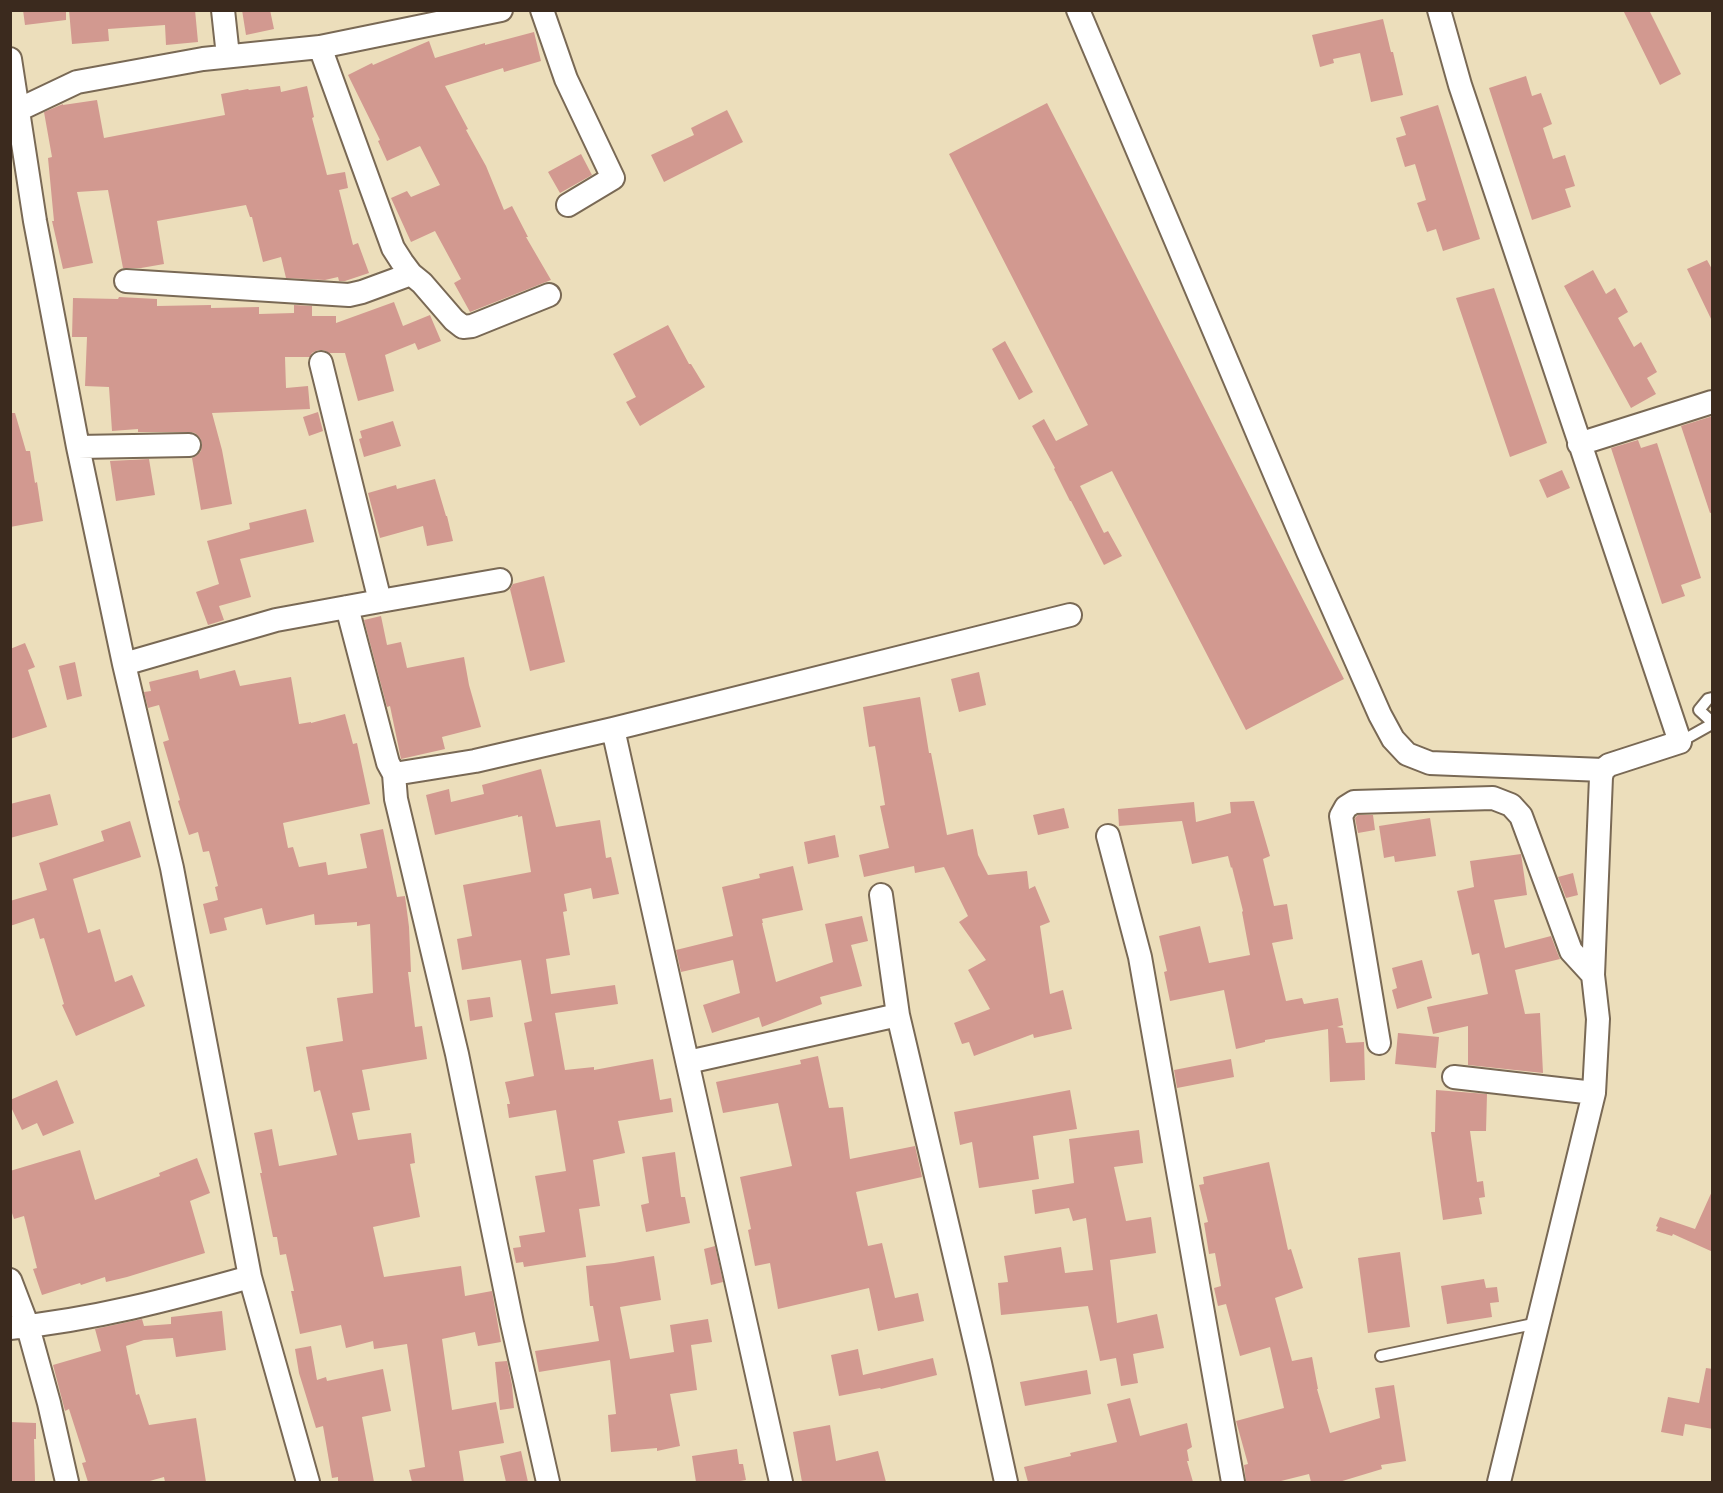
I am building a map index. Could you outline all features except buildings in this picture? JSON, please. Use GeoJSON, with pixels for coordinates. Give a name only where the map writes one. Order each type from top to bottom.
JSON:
{"type":"FeatureCollection","features":[{"type":"Feature","properties":{"kind":"street"},"geometry":{"type":"LineString","coordinates":[[223,10],[228,56]]}},
{"type":"Feature","properties":{"kind":"street"},"geometry":{"type":"LineString","coordinates":[[18,110],[77,82],[203,59],[320,47],[501,10]]}},
{"type":"Feature","properties":{"kind":"street"},"geometry":{"type":"LineString","coordinates":[[542,10],[566,79],[613,178],[568,205]]}},
{"type":"Feature","properties":{"kind":"street"},"geometry":{"type":"LineString","coordinates":[[1078,10],[1308,552],[1380,715],[1393,739],[1407,754],[1430,763],[1603,770]]}},
{"type":"Feature","properties":{"kind":"street"},"geometry":{"type":"LineString","coordinates":[[1439,10],[1460,85],[1680,742],[1609,765],[1603,770],[1601,777],[1593,975],[1598,1019],[1594,1093],[1499,1482]]}},
{"type":"Feature","properties":{"kind":"street"},"geometry":{"type":"LineString","coordinates":[[320,47],[393,248],[411,274],[463,327],[472,326],[549,295]]}},
{"type":"Feature","properties":{"kind":"street"},"geometry":{"type":"LineString","coordinates":[[10,59],[35,221],[78,447],[124,664],[172,868],[250,1277],[308,1482]]}},
{"type":"Feature","properties":{"kind":"street"},"geometry":{"type":"LineString","coordinates":[[126,281],[349,295],[411,274]]}},
{"type":"Feature","properties":{"kind":"street"},"geometry":{"type":"LineString","coordinates":[[321,363],[380,601]]}},
{"type":"Feature","properties":{"kind":"street"},"geometry":{"type":"LineString","coordinates":[[1579,444],[1713,402]]}},
{"type":"Feature","properties":{"kind":"street"},"geometry":{"type":"LineString","coordinates":[[78,447],[189,445]]}},
{"type":"Feature","properties":{"kind":"street"},"geometry":{"type":"LineString","coordinates":[[124,664],[276,620],[500,580]]}},
{"type":"Feature","properties":{"kind":"street"},"geometry":{"type":"LineString","coordinates":[[347,607],[388,763],[394,774],[396,800],[457,1054],[512,1323],[548,1482]]}},
{"type":"Feature","properties":{"kind":"street"},"geometry":{"type":"LineString","coordinates":[[394,774],[475,761],[613,729],[1070,615]]}},
{"type":"Feature","properties":{"kind":"street"},"geometry":{"type":"LineString","coordinates":[[613,729],[782,1482]]}},
{"type":"Feature","properties":{"kind":"street"},"geometry":{"type":"LineString","coordinates":[[1379,1043],[1341,816],[1346,807],[1354,802],[1493,798],[1511,805],[1521,816],[1571,951],[1593,975]]}},
{"type":"Feature","properties":{"kind":"street"},"geometry":{"type":"LineString","coordinates":[[1108,836],[1140,957],[1233,1482]]}},
{"type":"Feature","properties":{"kind":"street"},"geometry":{"type":"LineString","coordinates":[[881,895],[898,1015],[1006,1482]]}},
{"type":"Feature","properties":{"kind":"street"},"geometry":{"type":"LineString","coordinates":[[688,1062],[898,1015]]}},
{"type":"Feature","properties":{"kind":"street"},"geometry":{"type":"LineString","coordinates":[[1454,1077],[1594,1093]]}},
{"type":"Feature","properties":{"kind":"street"},"geometry":{"type":"LineString","coordinates":[[19,1328],[183,1296],[250,1277]]}},
{"type":"Feature","properties":{"kind":"street"},"geometry":{"type":"LineString","coordinates":[[10,1280],[19,1328],[49,1403],[67,1482]]}},
{"type":"Feature","properties":{"kind":"lane"},"geometry":{"type":"LineString","coordinates":[[1680,742],[1713,723],[1699,710],[1708,699],[1713,698]]}},
{"type":"Feature","properties":{"kind":"lane"},"geometry":{"type":"LineString","coordinates":[[1381,1356],[1539,1323]]}}]}
